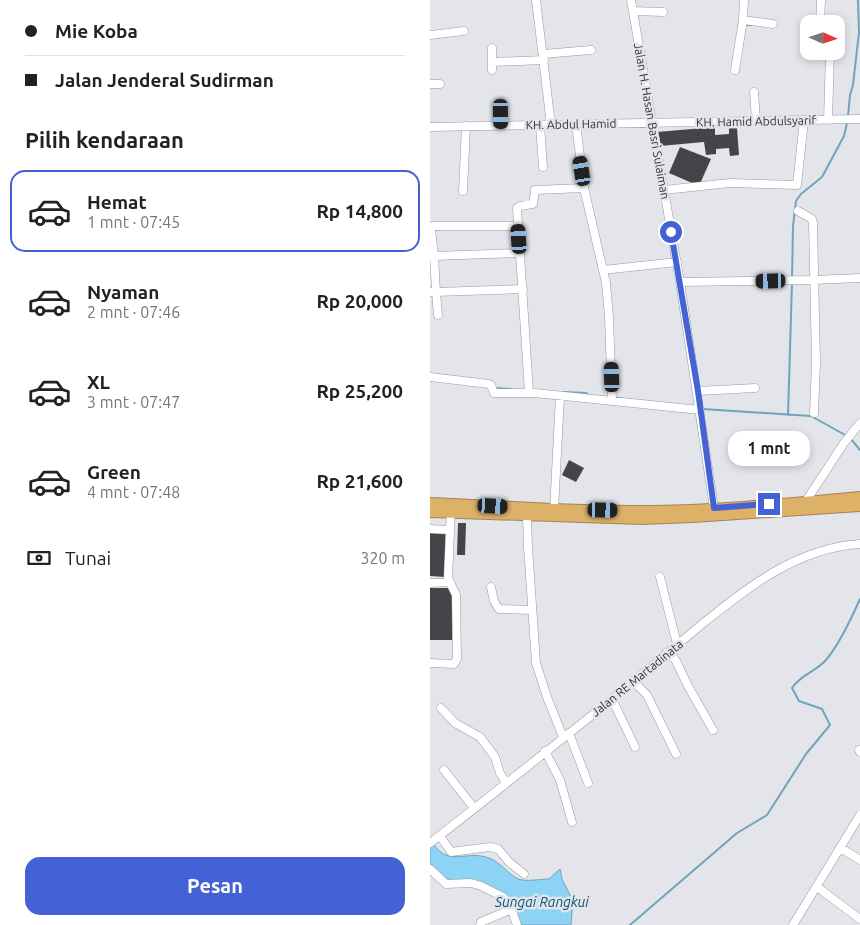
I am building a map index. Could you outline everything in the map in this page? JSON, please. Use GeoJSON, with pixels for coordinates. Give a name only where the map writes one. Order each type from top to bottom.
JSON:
{"type":"FeatureCollection","features":[{"type":"Feature","properties":{"kind":"highway"},"geometry":{"type":"LineString","coordinates":[[430,512],[450,509],[654,511],[860,497]]}},
{"type":"Feature","properties":{"kind":"highway"},"geometry":{"type":"LineString","coordinates":[[430,503],[450,509],[527,516],[665,518],[860,506]]}},
{"type":"Feature","properties":{"kind":"street"},"geometry":{"type":"LineString","coordinates":[[536,0],[551,125]]}},
{"type":"Feature","properties":{"kind":"street","name":"Jalan H. Hasan Basri Sulaiman"},"geometry":{"type":"LineString","coordinates":[[631,0],[677,262],[698,391],[714,508]]}},
{"type":"Feature","properties":{"kind":"street"},"geometry":{"type":"LineString","coordinates":[[735,70],[743,20],[744,0]]}},
{"type":"Feature","properties":{"kind":"street"},"geometry":{"type":"LineString","coordinates":[[821,15],[822,0]]}},
{"type":"Feature","properties":{"kind":"street"},"geometry":{"type":"LineString","coordinates":[[633,11],[663,12]]}},
{"type":"Feature","properties":{"kind":"street"},"geometry":{"type":"LineString","coordinates":[[743,20],[773,24]]}},
{"type":"Feature","properties":{"kind":"street"},"geometry":{"type":"LineString","coordinates":[[430,35],[464,31]]}},
{"type":"Feature","properties":{"kind":"street"},"geometry":{"type":"LineString","coordinates":[[492,48],[492,70]]}},
{"type":"Feature","properties":{"kind":"street"},"geometry":{"type":"LineString","coordinates":[[492,62],[590,50]]}},
{"type":"Feature","properties":{"kind":"street"},"geometry":{"type":"LineString","coordinates":[[828,120],[830,60]]}},
{"type":"Feature","properties":{"kind":"street"},"geometry":{"type":"LineString","coordinates":[[430,84],[440,84]]}},
{"type":"Feature","properties":{"kind":"street"},"geometry":{"type":"LineString","coordinates":[[754,92],[756,120]]}},
{"type":"Feature","properties":{"kind":"street"},"geometry":{"type":"LineString","coordinates":[[500,102],[501,125]]}},
{"type":"Feature","properties":{"kind":"street","name":"KH. Hamid Abdulsyarif"},"geometry":{"type":"LineString","coordinates":[[652,122],[860,119]]}},
{"type":"Feature","properties":{"kind":"street"},"geometry":{"type":"LineString","coordinates":[[664,190],[730,183],[797,185],[804,120]]}},
{"type":"Feature","properties":{"kind":"street","name":"KH. Abdul Hamid"},"geometry":{"type":"LineString","coordinates":[[430,126],[652,122]]}},
{"type":"Feature","properties":{"kind":"street"},"geometry":{"type":"LineString","coordinates":[[576,124],[584,188],[604,270],[609,317],[612,398]]}},
{"type":"Feature","properties":{"kind":"street"},"geometry":{"type":"LineString","coordinates":[[540,125],[543,167]]}},
{"type":"Feature","properties":{"kind":"street"},"geometry":{"type":"LineString","coordinates":[[463,191],[466,126]]}},
{"type":"Feature","properties":{"kind":"street"},"geometry":{"type":"LineString","coordinates":[[529,390],[517,207],[533,204],[534,191],[584,188]]}},
{"type":"Feature","properties":{"kind":"street"},"geometry":{"type":"LineString","coordinates":[[798,211],[813,221],[816,362],[814,413]]}},
{"type":"Feature","properties":{"kind":"street"},"geometry":{"type":"LineString","coordinates":[[438,316],[433,292],[431,229],[434,226],[518,226]]}},
{"type":"Feature","properties":{"kind":"street"},"geometry":{"type":"LineString","coordinates":[[432,256],[520,253]]}},
{"type":"Feature","properties":{"kind":"street"},"geometry":{"type":"LineString","coordinates":[[604,270],[677,262]]}},
{"type":"Feature","properties":{"kind":"street"},"geometry":{"type":"LineString","coordinates":[[680,282],[860,278]]}},
{"type":"Feature","properties":{"kind":"street"},"geometry":{"type":"LineString","coordinates":[[433,292],[523,289]]}},
{"type":"Feature","properties":{"kind":"street"},"geometry":{"type":"LineString","coordinates":[[430,377],[492,388],[496,393],[529,390],[560,396],[612,398],[700,408]]}},
{"type":"Feature","properties":{"kind":"street"},"geometry":{"type":"LineString","coordinates":[[698,391],[755,388]]}},
{"type":"Feature","properties":{"kind":"street"},"geometry":{"type":"LineString","coordinates":[[554,510],[560,396]]}},
{"type":"Feature","properties":{"kind":"street"},"geometry":{"type":"LineString","coordinates":[[806,501],[844,443],[860,423]]}},
{"type":"Feature","properties":{"kind":"street"},"geometry":{"type":"LineString","coordinates":[[430,663],[454,664],[456,662],[456,595],[449,582],[450,509]]}},
{"type":"Feature","properties":{"kind":"street"},"geometry":{"type":"LineString","coordinates":[[527,516],[537,667],[546,697],[588,783]]}},
{"type":"Feature","properties":{"kind":"street"},"geometry":{"type":"LineString","coordinates":[[430,529],[449,530]]}},
{"type":"Feature","properties":{"kind":"street","name":"Jalan RE Martadinata"},"geometry":{"type":"LineString","coordinates":[[432,842],[743,592],[784,566],[830,548],[860,544]]}},
{"type":"Feature","properties":{"kind":"street"},"geometry":{"type":"LineString","coordinates":[[660,577],[677,644]]}},
{"type":"Feature","properties":{"kind":"street"},"geometry":{"type":"LineString","coordinates":[[430,583],[449,582]]}},
{"type":"Feature","properties":{"kind":"street"},"geometry":{"type":"LineString","coordinates":[[491,587],[494,601],[499,609],[532,610]]}},
{"type":"Feature","properties":{"kind":"street"},"geometry":{"type":"LineString","coordinates":[[666,653],[674,658],[712,730]]}},
{"type":"Feature","properties":{"kind":"street"},"geometry":{"type":"LineString","coordinates":[[633,681],[647,695],[676,754]]}},
{"type":"Feature","properties":{"kind":"street"},"geometry":{"type":"LineString","coordinates":[[612,699],[635,746]]}},
{"type":"Feature","properties":{"kind":"street"},"geometry":{"type":"LineString","coordinates":[[441,708],[455,723],[480,737],[495,757],[500,773],[506,783]]}},
{"type":"Feature","properties":{"kind":"street"},"geometry":{"type":"LineString","coordinates":[[545,752],[560,780],[572,822]]}},
{"type":"Feature","properties":{"kind":"street"},"geometry":{"type":"LineString","coordinates":[[444,770],[474,808]]}},
{"type":"Feature","properties":{"kind":"street"},"geometry":{"type":"LineString","coordinates":[[794,925],[860,815]]}},
{"type":"Feature","properties":{"kind":"street"},"geometry":{"type":"LineString","coordinates":[[440,836],[451,852],[488,848],[498,849],[509,862],[524,874]]}},
{"type":"Feature","properties":{"kind":"street"},"geometry":{"type":"LineString","coordinates":[[840,848],[860,860]]}},
{"type":"Feature","properties":{"kind":"street"},"geometry":{"type":"LineString","coordinates":[[430,869],[446,884],[471,883],[503,897],[512,909],[517,925]]}},
{"type":"Feature","properties":{"kind":"street"},"geometry":{"type":"LineString","coordinates":[[818,887],[860,918]]}},
{"type":"Feature","properties":{"kind":"street"},"geometry":{"type":"LineString","coordinates":[[480,925],[481,922],[512,909]]}},
{"type":"Feature","properties":{"kind":"water","name":"Sungai Rangkui"},"geometry":{"type":"Polygon","coordinates":[[[430,838],[436,848],[449,856],[480,856],[489,858],[521,880],[549,879],[560,869],[562,879],[573,901],[571,925],[521,925],[513,907],[506,898],[445,878],[430,863],[430,838]]]}},
{"type":"Feature","properties":{"kind":"building"},"geometry":{"type":"Polygon","coordinates":[[[715,127],[715,135],[729,134],[729,128],[737,128],[739,155],[730,156],[729,148],[716,149],[716,154],[706,155],[704,142],[660,146],[657,132],[715,127]]]}},
{"type":"Feature","properties":{"kind":"building"},"geometry":{"type":"Polygon","coordinates":[[[680,147],[711,159],[699,186],[669,173],[680,147]]]}},
{"type":"Feature","properties":{"kind":"building"},"geometry":{"type":"Polygon","coordinates":[[[569,460],[584,468],[576,482],[562,475],[569,460]]]}},
{"type":"Feature","properties":{"kind":"building"},"geometry":{"type":"Polygon","coordinates":[[[458,523],[466,523],[465,555],[457,555],[458,523]]]}},
{"type":"Feature","properties":{"kind":"building"},"geometry":{"type":"Polygon","coordinates":[[[430,530],[446,531],[445,577],[430,576],[430,530]]]}},
{"type":"Feature","properties":{"kind":"building"},"geometry":{"type":"Polygon","coordinates":[[[430,588],[453,588],[452,640],[430,640],[430,588]]]}},
{"type":"Feature","properties":{"kind":"waterway"},"geometry":{"type":"LineString","coordinates":[[848,116],[859,32],[858,0]]}},
{"type":"Feature","properties":{"kind":"waterway"},"geometry":{"type":"LineString","coordinates":[[792,278],[793,226],[796,201],[801,194],[822,177],[844,136],[847,123]]}},
{"type":"Feature","properties":{"kind":"waterway"},"geometry":{"type":"LineString","coordinates":[[788,415],[792,283]]}},
{"type":"Feature","properties":{"kind":"waterway"},"geometry":{"type":"LineString","coordinates":[[494,388],[512,389]]}},
{"type":"Feature","properties":{"kind":"waterway"},"geometry":{"type":"LineString","coordinates":[[564,392],[586,393],[589,395]]}},
{"type":"Feature","properties":{"kind":"waterway"},"geometry":{"type":"LineString","coordinates":[[703,409],[811,416],[847,436]]}},
{"type":"Feature","properties":{"kind":"waterway"},"geometry":{"type":"LineString","coordinates":[[851,439],[860,450]]}},
{"type":"Feature","properties":{"kind":"waterway"},"geometry":{"type":"LineString","coordinates":[[630,925],[737,833],[767,815],[806,754],[830,725],[822,709],[799,701],[792,688],[799,680],[821,665],[830,655],[860,599]]}},
{"type":"Feature","properties":{"kind":"route"},"geometry":{"type":"LineString","coordinates":[[671,232],[698,391],[714,508],[769,504]]}}]}
